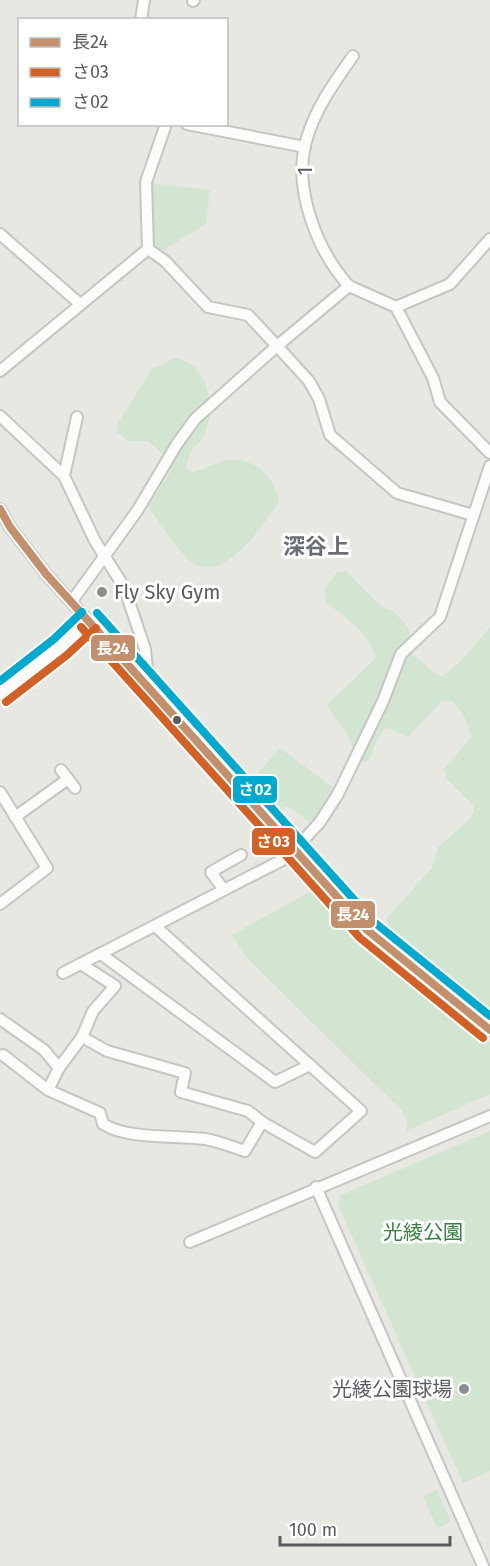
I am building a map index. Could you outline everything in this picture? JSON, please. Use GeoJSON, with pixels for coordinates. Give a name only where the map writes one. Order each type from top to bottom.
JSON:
{"type":"FeatureCollection","features":[{"type":"Feature","properties":{"kind":"street"},"geometry":{"type":"LineString","coordinates":[[141,18],[144,0]]}},
{"type":"Feature","properties":{"kind":"street","name":"1"},"geometry":{"type":"LineString","coordinates":[[349,286],[335,271],[320,245],[304,187],[305,147],[327,93],[353,56]]}},
{"type":"Feature","properties":{"kind":"street"},"geometry":{"type":"LineString","coordinates":[[148,249],[146,182],[165,126]]}},
{"type":"Feature","properties":{"kind":"street"},"geometry":{"type":"LineString","coordinates":[[197,126],[305,147]]}},
{"type":"Feature","properties":{"kind":"street"},"geometry":{"type":"LineString","coordinates":[[0,234],[80,304]]}},
{"type":"Feature","properties":{"kind":"street"},"geometry":{"type":"LineString","coordinates":[[396,307],[450,284],[490,239]]}},
{"type":"Feature","properties":{"kind":"street"},"geometry":{"type":"LineString","coordinates":[[0,371],[148,249]]}},
{"type":"Feature","properties":{"kind":"street"},"geometry":{"type":"LineString","coordinates":[[148,249],[165,261],[208,307],[248,315],[309,381],[319,399],[330,435],[397,494],[472,515]]}},
{"type":"Feature","properties":{"kind":"street"},"geometry":{"type":"LineString","coordinates":[[72,601],[137,511],[177,444],[195,419],[277,345],[349,286],[396,307],[433,378],[440,402],[490,453]]}},
{"type":"Feature","properties":{"kind":"street"},"geometry":{"type":"LineString","coordinates":[[0,416],[64,477],[104,554],[124,586],[148,663],[141,677]]}},
{"type":"Feature","properties":{"kind":"street"},"geometry":{"type":"LineString","coordinates":[[64,477],[77,417]]}},
{"type":"Feature","properties":{"kind":"street"},"geometry":{"type":"LineString","coordinates":[[63,973],[288,857],[320,822],[338,794],[383,700],[401,654],[440,617],[490,466]]}},
{"type":"Feature","properties":{"kind":"street"},"geometry":{"type":"LineString","coordinates":[[0,509],[25,548],[367,930],[490,1030]]}},
{"type":"Feature","properties":{"kind":"street"},"geometry":{"type":"LineString","coordinates":[[0,694],[61,647],[89,620]]}},
{"type":"Feature","properties":{"kind":"street"},"geometry":{"type":"LineString","coordinates":[[15,817],[68,779]]}},
{"type":"Feature","properties":{"kind":"street"},"geometry":{"type":"LineString","coordinates":[[0,792],[47,868],[0,904]]}},
{"type":"Feature","properties":{"kind":"street"},"geometry":{"type":"LineString","coordinates":[[224,890],[211,872],[241,855]]}},
{"type":"Feature","properties":{"kind":"street"},"geometry":{"type":"LineString","coordinates":[[82,1037],[107,1051],[185,1072],[181,1092],[248,1111],[262,1122],[315,1152],[362,1111],[155,926]]}},
{"type":"Feature","properties":{"kind":"street"},"geometry":{"type":"LineString","coordinates":[[101,954],[275,1082],[310,1065]]}},
{"type":"Feature","properties":{"kind":"street"},"geometry":{"type":"LineString","coordinates":[[48,1090],[59,1068],[82,1037],[93,1011],[115,986],[81,964]]}},
{"type":"Feature","properties":{"kind":"street"},"geometry":{"type":"LineString","coordinates":[[0,1018],[44,1050],[59,1068]]}},
{"type":"Feature","properties":{"kind":"street"},"geometry":{"type":"LineString","coordinates":[[3,1055],[48,1090],[100,1113],[104,1124],[112,1129],[167,1137],[207,1139],[245,1151],[262,1122]]}},
{"type":"Feature","properties":{"kind":"street"},"geometry":{"type":"LineString","coordinates":[[190,1242],[316,1187],[490,1116]]}},
{"type":"Feature","properties":{"kind":"street"},"geometry":{"type":"LineString","coordinates":[[316,1187],[483,1566]]}},
{"type":"Feature","properties":{"kind":"green space"},"geometry":{"type":"Polygon","coordinates":[[[150,183],[210,190],[206,224],[162,251],[152,240],[150,183]]]}},
{"type":"Feature","properties":{"kind":"green space"},"geometry":{"type":"Polygon","coordinates":[[[175,358],[186,361],[195,368],[207,388],[209,400],[208,424],[203,437],[191,452],[186,468],[192,472],[229,460],[248,462],[269,477],[279,502],[252,539],[240,551],[227,561],[213,567],[200,567],[188,559],[148,507],[170,472],[164,455],[148,441],[128,441],[117,432],[118,423],[152,369],[175,358]]]}},
{"type":"Feature","properties":{"kind":"green space"},"geometry":{"type":"Polygon","coordinates":[[[346,571],[381,606],[394,612],[409,628],[412,654],[439,676],[443,676],[462,660],[490,627],[490,1017],[487,1018],[389,932],[387,918],[432,868],[438,847],[470,819],[474,812],[473,805],[447,779],[444,769],[472,736],[463,714],[452,701],[442,701],[408,737],[386,727],[375,743],[369,761],[361,762],[354,754],[349,737],[327,705],[376,658],[369,641],[363,634],[326,602],[325,589],[336,573],[346,571]]]}},
{"type":"Feature","properties":{"kind":"green space"},"geometry":{"type":"Polygon","coordinates":[[[280,748],[335,789],[313,824],[289,807],[284,807],[280,811],[250,782],[280,748]]]}},
{"type":"Feature","properties":{"kind":"green space"},"geometry":{"type":"Polygon","coordinates":[[[315,889],[352,929],[490,1043],[490,1094],[406,1131],[407,1121],[402,1111],[245,956],[232,935],[315,889]]]}},
{"type":"Feature","properties":{"kind":"green space","name":"光綾公園"},"geometry":{"type":"Polygon","coordinates":[[[490,1131],[490,1471],[463,1483],[338,1205],[341,1195],[490,1131]]]}},
{"type":"Feature","properties":{"kind":"green space"},"geometry":{"type":"Polygon","coordinates":[[[437,1490],[451,1522],[437,1528],[423,1496],[437,1490]]]}},
{"type":"Feature","properties":{"kind":"transit line","name":"長24"},"geometry":{"type":"LineString","coordinates":[[0,509],[10,527],[46,574],[367,930],[490,1030]]}},
{"type":"Feature","properties":{"kind":"transit line","name":"さ02"},"geometry":{"type":"LineString","coordinates":[[0,681],[54,639],[82,612]]}},
{"type":"Feature","properties":{"kind":"transit line","name":"さ02"},"geometry":{"type":"LineString","coordinates":[[97,613],[374,922],[490,1016]]}},
{"type":"Feature","properties":{"kind":"transit line","name":"さ03"},"geometry":{"type":"LineString","coordinates":[[81,627],[360,938],[483,1038]]}},
{"type":"Feature","properties":{"kind":"transit line","name":"さ03"},"geometry":{"type":"LineString","coordinates":[[6,702],[67,655],[96,628]]}},
{"type":"Feature","properties":{"kind":"place","name":"Fly Sky Gym"},"geometry":{"type":"Point","coordinates":[102,592]}},
{"type":"Feature","properties":{"kind":"place","name":"光綾公園球場"},"geometry":{"type":"Point","coordinates":[464,1389]}},
{"type":"Feature","properties":{"kind":"district","name":"深谷上"},"geometry":{"type":"Point","coordinates":[316,546]}}]}
